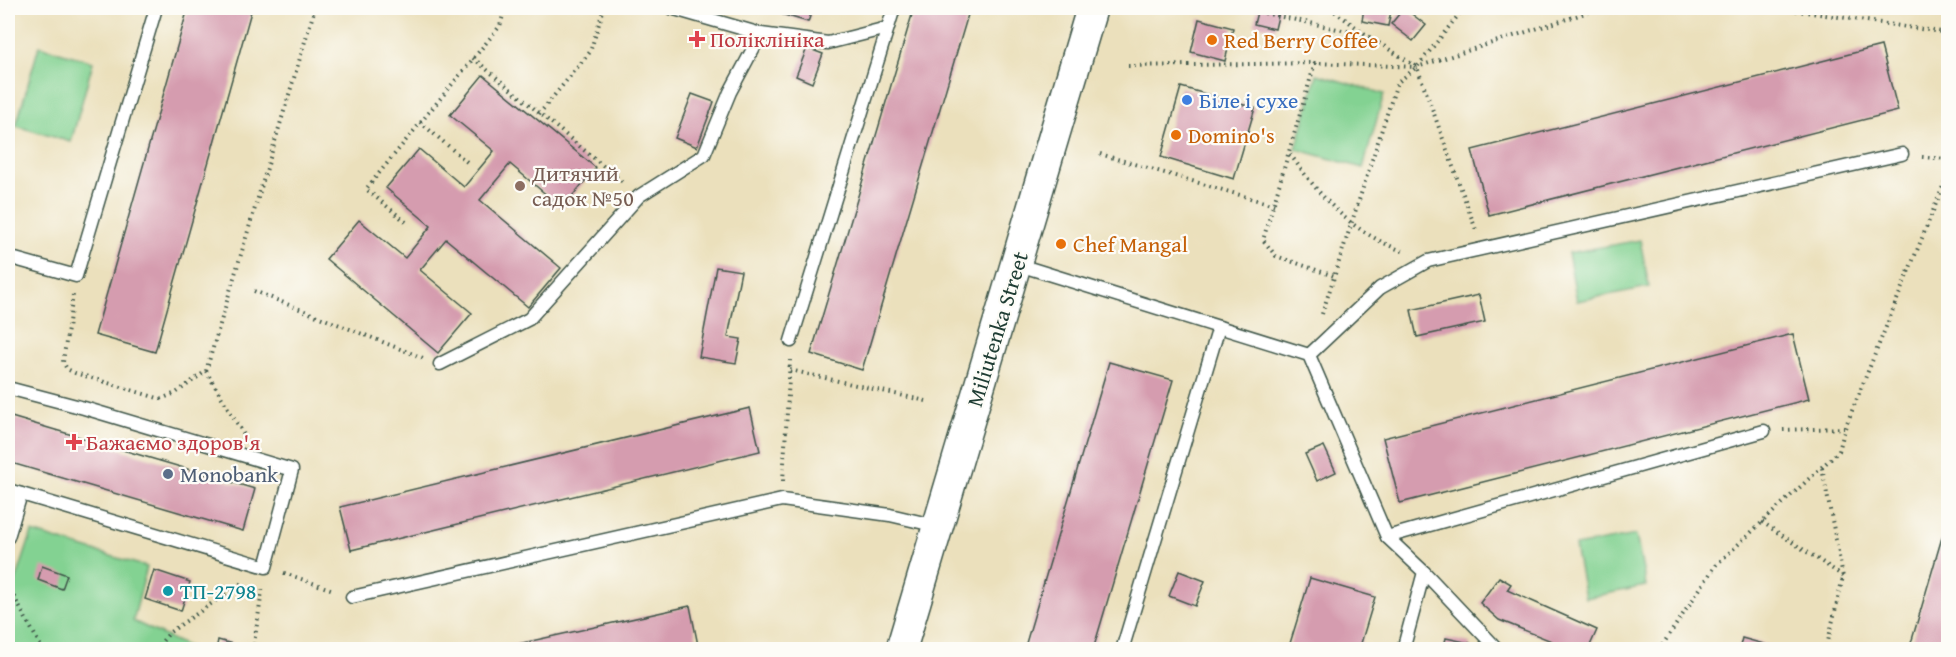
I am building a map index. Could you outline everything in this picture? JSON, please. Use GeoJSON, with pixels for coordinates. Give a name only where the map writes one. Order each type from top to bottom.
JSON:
{"type":"FeatureCollection","features":[{"type":"Feature","properties":{"kind":"street","name":"Miliutenka Street"},"geometry":{"type":"LineString","coordinates":[[901,650],[1092,8]]}},
{"type":"Feature","properties":{"kind":"lane"},"geometry":{"type":"LineString","coordinates":[[8,257],[76,276],[156,8]]}},
{"type":"Feature","properties":{"kind":"lane"},"geometry":{"type":"LineString","coordinates":[[671,8],[761,34],[828,43],[887,28]]}},
{"type":"Feature","properties":{"kind":"lane"},"geometry":{"type":"LineString","coordinates":[[791,341],[894,8]]}},
{"type":"Feature","properties":{"kind":"lane"},"geometry":{"type":"LineString","coordinates":[[440,364],[529,319],[639,196],[704,154],[730,92],[761,34]]}},
{"type":"Feature","properties":{"kind":"lane"},"geometry":{"type":"LineString","coordinates":[[1309,355],[1380,288],[1428,261],[1902,154]]}},
{"type":"Feature","properties":{"kind":"lane"},"geometry":{"type":"LineString","coordinates":[[1016,264],[1309,355],[1387,537],[1424,572],[1498,650]]}},
{"type":"Feature","properties":{"kind":"lane"},"geometry":{"type":"LineString","coordinates":[[1122,650],[1219,327]]}},
{"type":"Feature","properties":{"kind":"lane"},"geometry":{"type":"LineString","coordinates":[[8,388],[292,470],[266,567],[8,490]]}},
{"type":"Feature","properties":{"kind":"lane"},"geometry":{"type":"LineString","coordinates":[[1387,537],[1764,431]]}},
{"type":"Feature","properties":{"kind":"lane"},"geometry":{"type":"LineString","coordinates":[[8,537],[21,494]]}},
{"type":"Feature","properties":{"kind":"lane"},"geometry":{"type":"LineString","coordinates":[[352,597],[782,500],[890,515],[938,526]]}},
{"type":"Feature","properties":{"kind":"lane"},"geometry":{"type":"LineString","coordinates":[[1402,650],[1424,572]]}},
{"type":"Feature","properties":{"kind":"path"},"geometry":{"type":"LineString","coordinates":[[76,276],[63,354],[63,362],[68,369],[161,399],[176,393],[206,371],[315,8]]}},
{"type":"Feature","properties":{"kind":"path"},"geometry":{"type":"LineString","coordinates":[[406,222],[366,189],[500,26],[505,8]]}},
{"type":"Feature","properties":{"kind":"path"},"geometry":{"type":"LineString","coordinates":[[538,114],[590,52],[604,8]]}},
{"type":"Feature","properties":{"kind":"path"},"geometry":{"type":"LineString","coordinates":[[1241,8],[1368,36]]}},
{"type":"Feature","properties":{"kind":"path"},"geometry":{"type":"LineString","coordinates":[[1330,8],[1368,36],[1417,67],[1483,248]]}},
{"type":"Feature","properties":{"kind":"path"},"geometry":{"type":"LineString","coordinates":[[1309,355],[1397,83],[1417,67],[1464,8]]}},
{"type":"Feature","properties":{"kind":"path"},"geometry":{"type":"LineString","coordinates":[[1128,66],[1315,63],[1417,67],[1600,8]]}},
{"type":"Feature","properties":{"kind":"path"},"geometry":{"type":"LineString","coordinates":[[1778,8],[1948,33]]}},
{"type":"Feature","properties":{"kind":"path"},"geometry":{"type":"LineString","coordinates":[[473,58],[639,196]]}},
{"type":"Feature","properties":{"kind":"path"},"geometry":{"type":"LineString","coordinates":[[1315,63],[1263,240],[1276,256],[1334,276]]}},
{"type":"Feature","properties":{"kind":"path"},"geometry":{"type":"LineString","coordinates":[[420,122],[467,162]]}},
{"type":"Feature","properties":{"kind":"path"},"geometry":{"type":"LineString","coordinates":[[1100,154],[1274,206]]}},
{"type":"Feature","properties":{"kind":"path"},"geometry":{"type":"LineString","coordinates":[[1290,154],[1316,190],[1351,225],[1382,243],[1428,261]]}},
{"type":"Feature","properties":{"kind":"path"},"geometry":{"type":"LineString","coordinates":[[1902,154],[1948,159]]}},
{"type":"Feature","properties":{"kind":"path"},"geometry":{"type":"LineString","coordinates":[[1659,650],[1716,565],[1839,451],[1845,428],[1948,174]]}},
{"type":"Feature","properties":{"kind":"path"},"geometry":{"type":"LineString","coordinates":[[254,291],[440,364]]}},
{"type":"Feature","properties":{"kind":"path"},"geometry":{"type":"LineString","coordinates":[[782,500],[791,341]]}},
{"type":"Feature","properties":{"kind":"path"},"geometry":{"type":"LineString","coordinates":[[789,370],[926,401]]}},
{"type":"Feature","properties":{"kind":"path"},"geometry":{"type":"LineString","coordinates":[[206,371],[260,460]]}},
{"type":"Feature","properties":{"kind":"path"},"geometry":{"type":"LineString","coordinates":[[1764,431],[1845,428]]}},
{"type":"Feature","properties":{"kind":"path"},"geometry":{"type":"LineString","coordinates":[[1821,467],[1843,577],[1826,650]]}},
{"type":"Feature","properties":{"kind":"path"},"geometry":{"type":"LineString","coordinates":[[1762,521],[1843,577]]}},
{"type":"Feature","properties":{"kind":"path"},"geometry":{"type":"LineString","coordinates":[[266,567],[352,597]]}},
{"type":"Feature","properties":{"kind":"path"},"geometry":{"type":"LineString","coordinates":[[155,650],[170,632],[266,567]]}},
{"type":"Feature","properties":{"kind":"path"},"geometry":{"type":"LineString","coordinates":[[253,650],[266,567]]}},
{"type":"Feature","properties":{"kind":"path"},"geometry":{"type":"LineString","coordinates":[[8,586],[43,650]]}},
{"type":"Feature","properties":{"kind":"green space"},"geometry":{"type":"Polygon","coordinates":[[[39,46],[93,62],[71,142],[16,126],[39,46]]]}},
{"type":"Feature","properties":{"kind":"green space"},"geometry":{"type":"Polygon","coordinates":[[[1317,74],[1384,94],[1363,168],[1296,149],[1317,74]]]}},
{"type":"Feature","properties":{"kind":"green space"},"geometry":{"type":"Polygon","coordinates":[[[1640,240],[1649,287],[1577,301],[1568,253],[1640,240]]]}},
{"type":"Feature","properties":{"kind":"green space"},"geometry":{"type":"Polygon","coordinates":[[[32,532],[147,567],[133,621],[195,650],[8,650],[8,605],[32,532]]]}},
{"type":"Feature","properties":{"kind":"green space"},"geometry":{"type":"Polygon","coordinates":[[[1636,535],[1646,586],[1585,598],[1575,546],[1636,535]]]}},
{"type":"Feature","properties":{"kind":"building"},"geometry":{"type":"Polygon","coordinates":[[[188,8],[252,8],[155,352],[95,335],[188,8]]]}},
{"type":"Feature","properties":{"kind":"building"},"geometry":{"type":"Polygon","coordinates":[[[761,8],[813,8],[808,22],[761,8]]]}},
{"type":"Feature","properties":{"kind":"building"},"geometry":{"type":"Polygon","coordinates":[[[914,8],[970,8],[862,370],[811,354],[914,8]]]}},
{"type":"Feature","properties":{"kind":"building"},"geometry":{"type":"Polygon","coordinates":[[[1258,8],[1280,8],[1275,29],[1254,24],[1258,8]]]}},
{"type":"Feature","properties":{"kind":"building"},"geometry":{"type":"Polygon","coordinates":[[[1364,8],[1391,11],[1388,26],[1362,21],[1364,8]]]}},
{"type":"Feature","properties":{"kind":"building"},"geometry":{"type":"Polygon","coordinates":[[[1404,8],[1426,25],[1413,41],[1391,24],[1404,8]]]}},
{"type":"Feature","properties":{"kind":"building","name":"Red Berry Coffee"},"geometry":{"type":"Polygon","coordinates":[[[1199,19],[1233,28],[1225,61],[1191,52],[1199,19]]]}},
{"type":"Feature","properties":{"kind":"building"},"geometry":{"type":"Polygon","coordinates":[[[1881,46],[1898,111],[1489,215],[1472,150],[1881,46]]]}},
{"type":"Feature","properties":{"kind":"building"},"geometry":{"type":"Polygon","coordinates":[[[807,48],[823,54],[812,83],[796,76],[807,48]]]}},
{"type":"Feature","properties":{"kind":"building"},"geometry":{"type":"Polygon","coordinates":[[[483,75],[596,168],[562,208],[510,164],[480,200],[561,268],[528,307],[446,239],[420,270],[472,313],[438,353],[326,259],[359,220],[405,258],[431,226],[386,188],[419,149],[464,187],[494,151],[450,115],[483,75]]]}},
{"type":"Feature","properties":{"kind":"building"},"geometry":{"type":"Polygon","coordinates":[[[1181,87],[1255,108],[1234,179],[1161,157],[1181,87]]]}},
{"type":"Feature","properties":{"kind":"building"},"geometry":{"type":"Polygon","coordinates":[[[692,94],[714,102],[697,147],[675,138],[692,94]]]}},
{"type":"Feature","properties":{"kind":"building"},"geometry":{"type":"Polygon","coordinates":[[[716,267],[741,271],[728,337],[741,339],[736,363],[699,357],[716,267]]]}},
{"type":"Feature","properties":{"kind":"building"},"geometry":{"type":"Polygon","coordinates":[[[1479,295],[1485,322],[1417,337],[1411,310],[1479,295]]]}},
{"type":"Feature","properties":{"kind":"building"},"geometry":{"type":"Polygon","coordinates":[[[1793,334],[1809,399],[1400,503],[1383,438],[1793,334]]]}},
{"type":"Feature","properties":{"kind":"building"},"geometry":{"type":"Polygon","coordinates":[[[1109,362],[1173,380],[1093,650],[1024,650],[1109,362]]]}},
{"type":"Feature","properties":{"kind":"building"},"geometry":{"type":"Polygon","coordinates":[[[750,408],[760,451],[351,550],[340,507],[750,408]]]}},
{"type":"Feature","properties":{"kind":"building"},"geometry":{"type":"Polygon","coordinates":[[[8,416],[255,489],[243,531],[8,462],[8,416]]]}},
{"type":"Feature","properties":{"kind":"building"},"geometry":{"type":"Polygon","coordinates":[[[1324,446],[1336,472],[1317,481],[1305,454],[1324,446]]]}},
{"type":"Feature","properties":{"kind":"building"},"geometry":{"type":"Polygon","coordinates":[[[1948,517],[1948,650],[1909,650],[1948,517]]]}},
{"type":"Feature","properties":{"kind":"building"},"geometry":{"type":"Polygon","coordinates":[[[42,566],[67,575],[62,589],[38,580],[42,566]]]}},
{"type":"Feature","properties":{"kind":"building","name":"ТП-2798"},"geometry":{"type":"Polygon","coordinates":[[[154,570],[190,582],[181,611],[145,599],[154,570]]]}},
{"type":"Feature","properties":{"kind":"building"},"geometry":{"type":"Polygon","coordinates":[[[1179,571],[1205,581],[1195,606],[1169,596],[1179,571]]]}},
{"type":"Feature","properties":{"kind":"building"},"geometry":{"type":"Polygon","coordinates":[[[1499,577],[1511,584],[1507,590],[1597,630],[1588,650],[1574,650],[1499,620],[1480,603],[1499,577]]]}},
{"type":"Feature","properties":{"kind":"building"},"geometry":{"type":"Polygon","coordinates":[[[1310,578],[1375,597],[1359,650],[1288,650],[1310,578]]]}},
{"type":"Feature","properties":{"kind":"building"},"geometry":{"type":"Polygon","coordinates":[[[690,606],[699,650],[495,650],[495,649],[690,606]]]}},
{"type":"Feature","properties":{"kind":"building"},"geometry":{"type":"Polygon","coordinates":[[[1446,638],[1470,643],[1469,650],[1443,650],[1446,638]]]}},
{"type":"Feature","properties":{"kind":"building"},"geometry":{"type":"Polygon","coordinates":[[[1742,638],[1782,649],[1782,650],[1739,650],[1742,638]]]}},
{"type":"Feature","properties":{"kind":"building"},"geometry":{"type":"Polygon","coordinates":[[[218,640],[240,646],[239,650],[216,650],[218,640]]]}},
{"type":"Feature","properties":{"kind":"place","name":"Поліклініка"},"geometry":{"type":"Point","coordinates":[697,39]}},
{"type":"Feature","properties":{"kind":"place","name":"Red Berry Coffee"},"geometry":{"type":"Point","coordinates":[1212,40]}},
{"type":"Feature","properties":{"kind":"place","name":"Біле і сухе"},"geometry":{"type":"Point","coordinates":[1187,100]}},
{"type":"Feature","properties":{"kind":"place","name":"Domino's"},"geometry":{"type":"Point","coordinates":[1176,135]}},
{"type":"Feature","properties":{"kind":"place","name":"Дитячий садок №50"},"geometry":{"type":"Point","coordinates":[520,186]}},
{"type":"Feature","properties":{"kind":"place","name":"Chef Mangal"},"geometry":{"type":"Point","coordinates":[1061,244]}},
{"type":"Feature","properties":{"kind":"place","name":"Бажаємо здоров'я"},"geometry":{"type":"Point","coordinates":[74,442]}},
{"type":"Feature","properties":{"kind":"place","name":"Monobank"},"geometry":{"type":"Point","coordinates":[168,474]}},
{"type":"Feature","properties":{"kind":"place","name":"ТП-2798"},"geometry":{"type":"Point","coordinates":[168,591]}}]}
